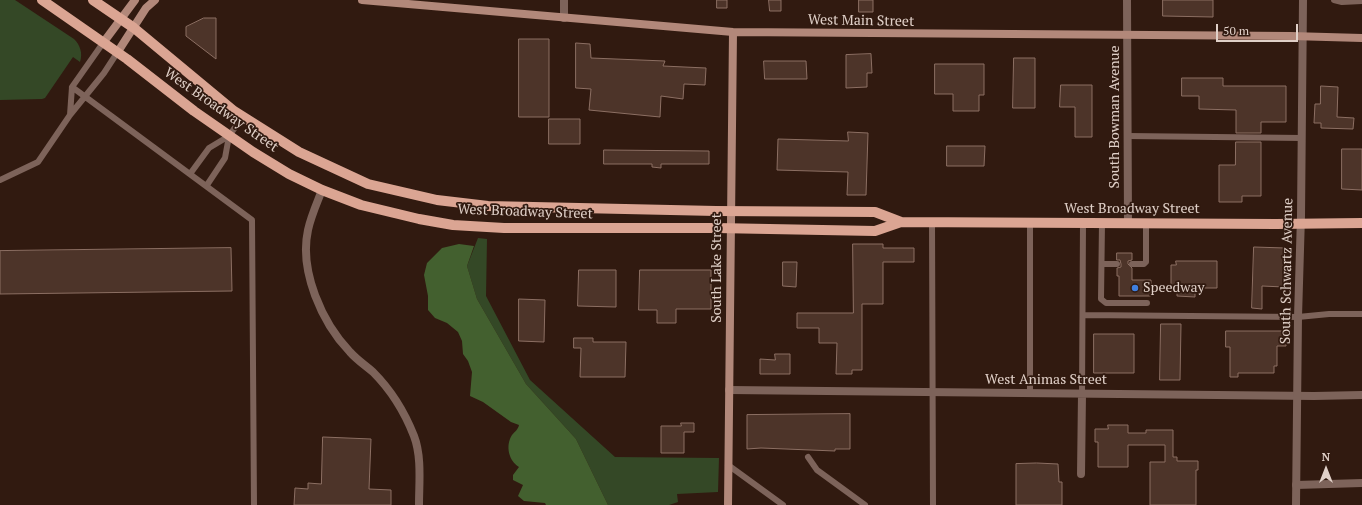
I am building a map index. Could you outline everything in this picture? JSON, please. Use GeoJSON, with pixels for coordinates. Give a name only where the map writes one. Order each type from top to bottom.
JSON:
{"type":"FeatureCollection","features":[{"type":"Feature","properties":{"kind":"main road","name":"West Broadway Street"},"geometry":{"type":"LineString","coordinates":[[42,0],[117,53],[229,136],[289,174],[322,190],[361,205],[419,219],[472,227],[504,228],[875,231],[901,222],[1301,224],[1362,222]]}},
{"type":"Feature","properties":{"kind":"main road","name":"West Broadway Street"},"geometry":{"type":"LineString","coordinates":[[93,0],[134,28],[234,111],[299,152],[368,184],[437,200],[465,204],[510,207],[875,212],[901,222]]}},
{"type":"Feature","properties":{"kind":"main road"},"geometry":{"type":"LineString","coordinates":[[103,43],[135,0]]}},
{"type":"Feature","properties":{"kind":"main road"},"geometry":{"type":"LineString","coordinates":[[117,53],[146,8],[155,0]]}},
{"type":"Feature","properties":{"kind":"main road","name":"West Main Street"},"geometry":{"type":"LineString","coordinates":[[362,0],[416,2],[564,18],[734,32],[1362,38]]}},
{"type":"Feature","properties":{"kind":"main road","name":"South Lake Street"},"geometry":{"type":"LineString","coordinates":[[728,505],[730,211],[734,32]]}},
{"type":"Feature","properties":{"kind":"street"},"geometry":{"type":"LineString","coordinates":[[564,0],[564,18]]}},
{"type":"Feature","properties":{"kind":"street","name":"South Bowman Avenue"},"geometry":{"type":"LineString","coordinates":[[1127,0],[1128,223]]}},
{"type":"Feature","properties":{"kind":"street","name":"South Schwartz Avenue"},"geometry":{"type":"LineString","coordinates":[[1296,505],[1303,0]]}},
{"type":"Feature","properties":{"kind":"street"},"geometry":{"type":"LineString","coordinates":[[322,190],[308,230],[307,259],[309,276],[322,312],[330,328],[339,341],[353,356],[373,372],[383,383],[395,399],[408,423],[414,438],[420,470],[419,505]]}},
{"type":"Feature","properties":{"kind":"street","name":"West Animas Street"},"geometry":{"type":"LineString","coordinates":[[729,390],[1082,394],[1362,395]]}},
{"type":"Feature","properties":{"kind":"street"},"geometry":{"type":"LineString","coordinates":[[1081,474],[1082,394]]}},
{"type":"Feature","properties":{"kind":"street"},"geometry":{"type":"LineString","coordinates":[[1296,485],[1362,484]]}},
{"type":"Feature","properties":{"kind":"lane"},"geometry":{"type":"LineString","coordinates":[[1334,0],[1342,2],[1362,1]]}},
{"type":"Feature","properties":{"kind":"lane"},"geometry":{"type":"LineString","coordinates":[[70,115],[72,87],[103,43]]}},
{"type":"Feature","properties":{"kind":"lane"},"geometry":{"type":"LineString","coordinates":[[0,180],[38,162],[70,115],[104,73],[117,53]]}},
{"type":"Feature","properties":{"kind":"lane"},"geometry":{"type":"LineString","coordinates":[[72,87],[218,193],[252,220],[254,505]]}},
{"type":"Feature","properties":{"kind":"lane"},"geometry":{"type":"LineString","coordinates":[[190,174],[209,148],[229,136],[243,116]]}},
{"type":"Feature","properties":{"kind":"lane"},"geometry":{"type":"LineString","coordinates":[[207,185],[225,158],[229,136]]}},
{"type":"Feature","properties":{"kind":"lane"},"geometry":{"type":"LineString","coordinates":[[1128,136],[1302,138]]}},
{"type":"Feature","properties":{"kind":"lane"},"geometry":{"type":"LineString","coordinates":[[932,222],[933,505]]}},
{"type":"Feature","properties":{"kind":"lane"},"geometry":{"type":"LineString","coordinates":[[1030,223],[1030,393]]}},
{"type":"Feature","properties":{"kind":"lane"},"geometry":{"type":"LineString","coordinates":[[1082,394],[1083,223]]}},
{"type":"Feature","properties":{"kind":"lane"},"geometry":{"type":"LineString","coordinates":[[1102,223],[1101,299],[1106,303],[1148,303]]}},
{"type":"Feature","properties":{"kind":"lane"},"geometry":{"type":"LineString","coordinates":[[1132,264],[1144,264],[1146,262],[1146,223]]}},
{"type":"Feature","properties":{"kind":"lane"},"geometry":{"type":"LineString","coordinates":[[1102,264],[1117,264]]}},
{"type":"Feature","properties":{"kind":"lane"},"geometry":{"type":"LineString","coordinates":[[1083,315],[1298,317],[1329,314],[1362,314]]}},
{"type":"Feature","properties":{"kind":"lane"},"geometry":{"type":"LineString","coordinates":[[808,457],[817,470],[865,505]]}},
{"type":"Feature","properties":{"kind":"lane"},"geometry":{"type":"LineString","coordinates":[[728,465],[783,505]]}},
{"type":"Feature","properties":{"kind":"green space"},"geometry":{"type":"Polygon","coordinates":[[[0,0],[15,0],[74,39],[78,44],[81,52],[80,62],[73,57],[45,98],[0,100],[0,0]]]}},
{"type":"Feature","properties":{"kind":"green space"},"geometry":{"type":"Polygon","coordinates":[[[478,238],[487,239],[486,296],[530,380],[615,457],[719,458],[718,492],[677,494],[678,502],[669,505],[608,505],[576,439],[526,384],[477,299],[467,266],[478,238]]]}},
{"type":"Feature","properties":{"kind":"green space"},"geometry":{"type":"Polygon","coordinates":[[[459,244],[474,246],[467,266],[477,299],[526,384],[576,439],[608,505],[546,505],[545,503],[524,501],[518,496],[523,485],[513,480],[513,475],[519,467],[513,461],[509,453],[509,444],[512,435],[519,425],[511,422],[483,402],[470,396],[472,372],[468,361],[463,354],[462,341],[458,332],[447,323],[435,318],[428,310],[428,296],[424,275],[427,263],[442,248],[459,244]]]}},
{"type":"Feature","properties":{"kind":"building"},"geometry":{"type":"Polygon","coordinates":[[[717,0],[727,0],[727,8],[717,8],[717,0]]]}},
{"type":"Feature","properties":{"kind":"building"},"geometry":{"type":"Polygon","coordinates":[[[769,0],[781,0],[781,11],[770,11],[769,0]]]}},
{"type":"Feature","properties":{"kind":"building"},"geometry":{"type":"Polygon","coordinates":[[[859,0],[873,0],[873,12],[859,12],[859,0]]]}},
{"type":"Feature","properties":{"kind":"building"},"geometry":{"type":"Polygon","coordinates":[[[1163,0],[1213,0],[1213,17],[1163,16],[1163,0]]]}},
{"type":"Feature","properties":{"kind":"building"},"geometry":{"type":"Polygon","coordinates":[[[204,18],[216,18],[216,59],[186,36],[186,27],[204,18]]]}},
{"type":"Feature","properties":{"kind":"building"},"geometry":{"type":"Polygon","coordinates":[[[519,39],[549,39],[549,117],[519,117],[519,39]]]}},
{"type":"Feature","properties":{"kind":"building"},"geometry":{"type":"Polygon","coordinates":[[[576,43],[590,44],[591,58],[665,61],[663,66],[706,68],[705,85],[684,84],[683,99],[661,96],[660,117],[589,110],[591,89],[576,88],[576,43]]]}},
{"type":"Feature","properties":{"kind":"building"},"geometry":{"type":"Polygon","coordinates":[[[871,54],[872,73],[867,73],[867,87],[846,88],[846,55],[871,54]]]}},
{"type":"Feature","properties":{"kind":"building"},"geometry":{"type":"Polygon","coordinates":[[[1014,58],[1035,58],[1035,108],[1013,108],[1014,58]]]}},
{"type":"Feature","properties":{"kind":"building"},"geometry":{"type":"Polygon","coordinates":[[[764,61],[806,61],[807,79],[765,79],[764,61]]]}},
{"type":"Feature","properties":{"kind":"building"},"geometry":{"type":"Polygon","coordinates":[[[935,64],[984,64],[984,95],[979,95],[979,111],[953,111],[953,94],[935,94],[935,64]]]}},
{"type":"Feature","properties":{"kind":"building"},"geometry":{"type":"Polygon","coordinates":[[[1182,78],[1223,78],[1223,86],[1286,86],[1286,122],[1261,122],[1261,133],[1236,133],[1236,110],[1199,109],[1199,96],[1182,96],[1182,78]]]}},
{"type":"Feature","properties":{"kind":"building"},"geometry":{"type":"Polygon","coordinates":[[[1061,85],[1092,85],[1092,137],[1075,137],[1075,107],[1060,107],[1061,85]]]}},
{"type":"Feature","properties":{"kind":"building"},"geometry":{"type":"Polygon","coordinates":[[[1321,86],[1338,87],[1337,117],[1354,118],[1353,129],[1321,128],[1321,123],[1314,123],[1315,104],[1320,104],[1321,86]]]}},
{"type":"Feature","properties":{"kind":"building"},"geometry":{"type":"Polygon","coordinates":[[[549,119],[580,119],[580,144],[549,144],[549,119]]]}},
{"type":"Feature","properties":{"kind":"building"},"geometry":{"type":"Polygon","coordinates":[[[848,132],[868,133],[866,195],[847,195],[848,172],[777,170],[778,139],[848,141],[848,132]]]}},
{"type":"Feature","properties":{"kind":"building"},"geometry":{"type":"Polygon","coordinates":[[[1236,142],[1261,142],[1261,196],[1242,196],[1242,202],[1219,202],[1219,165],[1235,165],[1236,142]]]}},
{"type":"Feature","properties":{"kind":"building"},"geometry":{"type":"Polygon","coordinates":[[[947,146],[985,146],[984,166],[947,166],[947,146]]]}},
{"type":"Feature","properties":{"kind":"building"},"geometry":{"type":"Polygon","coordinates":[[[1342,149],[1362,149],[1362,190],[1342,189],[1342,149]]]}},
{"type":"Feature","properties":{"kind":"building"},"geometry":{"type":"Polygon","coordinates":[[[604,150],[709,151],[709,164],[661,164],[661,168],[652,167],[652,164],[604,164],[604,150]]]}},
{"type":"Feature","properties":{"kind":"building"},"geometry":{"type":"Polygon","coordinates":[[[853,244],[883,244],[883,248],[914,248],[914,262],[883,262],[883,304],[862,304],[862,370],[852,370],[852,374],[836,374],[837,343],[819,343],[819,328],[797,328],[797,313],[853,313],[853,244]]]}},
{"type":"Feature","properties":{"kind":"building"},"geometry":{"type":"Polygon","coordinates":[[[1254,247],[1285,248],[1284,287],[1262,286],[1262,309],[1252,308],[1254,247]]]}},
{"type":"Feature","properties":{"kind":"building"},"geometry":{"type":"Polygon","coordinates":[[[231,248],[232,291],[0,294],[0,251],[231,248]]]}},
{"type":"Feature","properties":{"kind":"building"},"geometry":{"type":"Polygon","coordinates":[[[1117,253],[1132,253],[1132,260],[1128,261],[1128,264],[1132,268],[1132,280],[1151,280],[1151,296],[1119,296],[1119,276],[1117,276],[1117,268],[1121,267],[1121,264],[1120,260],[1117,260],[1117,253]]]}},
{"type":"Feature","properties":{"kind":"building"},"geometry":{"type":"Polygon","coordinates":[[[1176,261],[1217,261],[1217,288],[1195,288],[1195,297],[1177,296],[1177,287],[1171,287],[1171,265],[1176,265],[1176,261]]]}},
{"type":"Feature","properties":{"kind":"building"},"geometry":{"type":"Polygon","coordinates":[[[783,262],[797,262],[796,287],[783,286],[783,262]]]}},
{"type":"Feature","properties":{"kind":"building"},"geometry":{"type":"Polygon","coordinates":[[[579,270],[616,270],[616,307],[578,306],[579,270]]]}},
{"type":"Feature","properties":{"kind":"building"},"geometry":{"type":"Polygon","coordinates":[[[640,270],[711,270],[711,309],[676,309],[676,323],[657,323],[657,310],[639,310],[640,270]]]}},
{"type":"Feature","properties":{"kind":"building"},"geometry":{"type":"Polygon","coordinates":[[[519,299],[545,300],[544,342],[519,341],[519,299]]]}},
{"type":"Feature","properties":{"kind":"building"},"geometry":{"type":"Polygon","coordinates":[[[1161,324],[1181,324],[1180,380],[1160,380],[1161,324]]]}},
{"type":"Feature","properties":{"kind":"building"},"geometry":{"type":"Polygon","coordinates":[[[1226,331],[1286,331],[1286,346],[1277,346],[1277,366],[1274,366],[1274,373],[1238,373],[1238,377],[1230,377],[1230,347],[1226,347],[1226,331]]]}},
{"type":"Feature","properties":{"kind":"building"},"geometry":{"type":"Polygon","coordinates":[[[1094,334],[1134,334],[1134,373],[1094,373],[1094,334]]]}},
{"type":"Feature","properties":{"kind":"building"},"geometry":{"type":"Polygon","coordinates":[[[574,338],[593,338],[593,342],[626,342],[625,377],[580,377],[581,348],[574,348],[574,338]]]}},
{"type":"Feature","properties":{"kind":"building"},"geometry":{"type":"Polygon","coordinates":[[[775,354],[790,354],[790,374],[760,374],[760,359],[775,360],[775,354]]]}},
{"type":"Feature","properties":{"kind":"building"},"geometry":{"type":"Polygon","coordinates":[[[850,414],[850,449],[835,449],[835,451],[761,448],[747,449],[747,415],[850,414]]]}},
{"type":"Feature","properties":{"kind":"building"},"geometry":{"type":"Polygon","coordinates":[[[681,423],[694,423],[694,432],[684,432],[684,453],[661,453],[661,426],[681,426],[681,423]]]}},
{"type":"Feature","properties":{"kind":"building"},"geometry":{"type":"Polygon","coordinates":[[[1108,425],[1128,425],[1128,433],[1146,433],[1146,430],[1173,430],[1173,457],[1177,457],[1177,461],[1198,461],[1198,470],[1196,470],[1196,505],[1150,505],[1150,462],[1165,462],[1165,445],[1128,445],[1128,467],[1098,467],[1098,442],[1095,442],[1095,429],[1108,429],[1108,425]]]}},
{"type":"Feature","properties":{"kind":"building"},"geometry":{"type":"Polygon","coordinates":[[[323,437],[371,439],[369,489],[391,490],[391,505],[294,505],[295,488],[308,489],[308,483],[321,484],[323,437]]]}},
{"type":"Feature","properties":{"kind":"building"},"geometry":{"type":"Polygon","coordinates":[[[1016,464],[1058,464],[1059,482],[1062,482],[1062,505],[1016,505],[1016,464]]]}},
{"type":"Feature","properties":{"kind":"place","name":"Speedway"},"geometry":{"type":"Point","coordinates":[1135,288]}}]}
